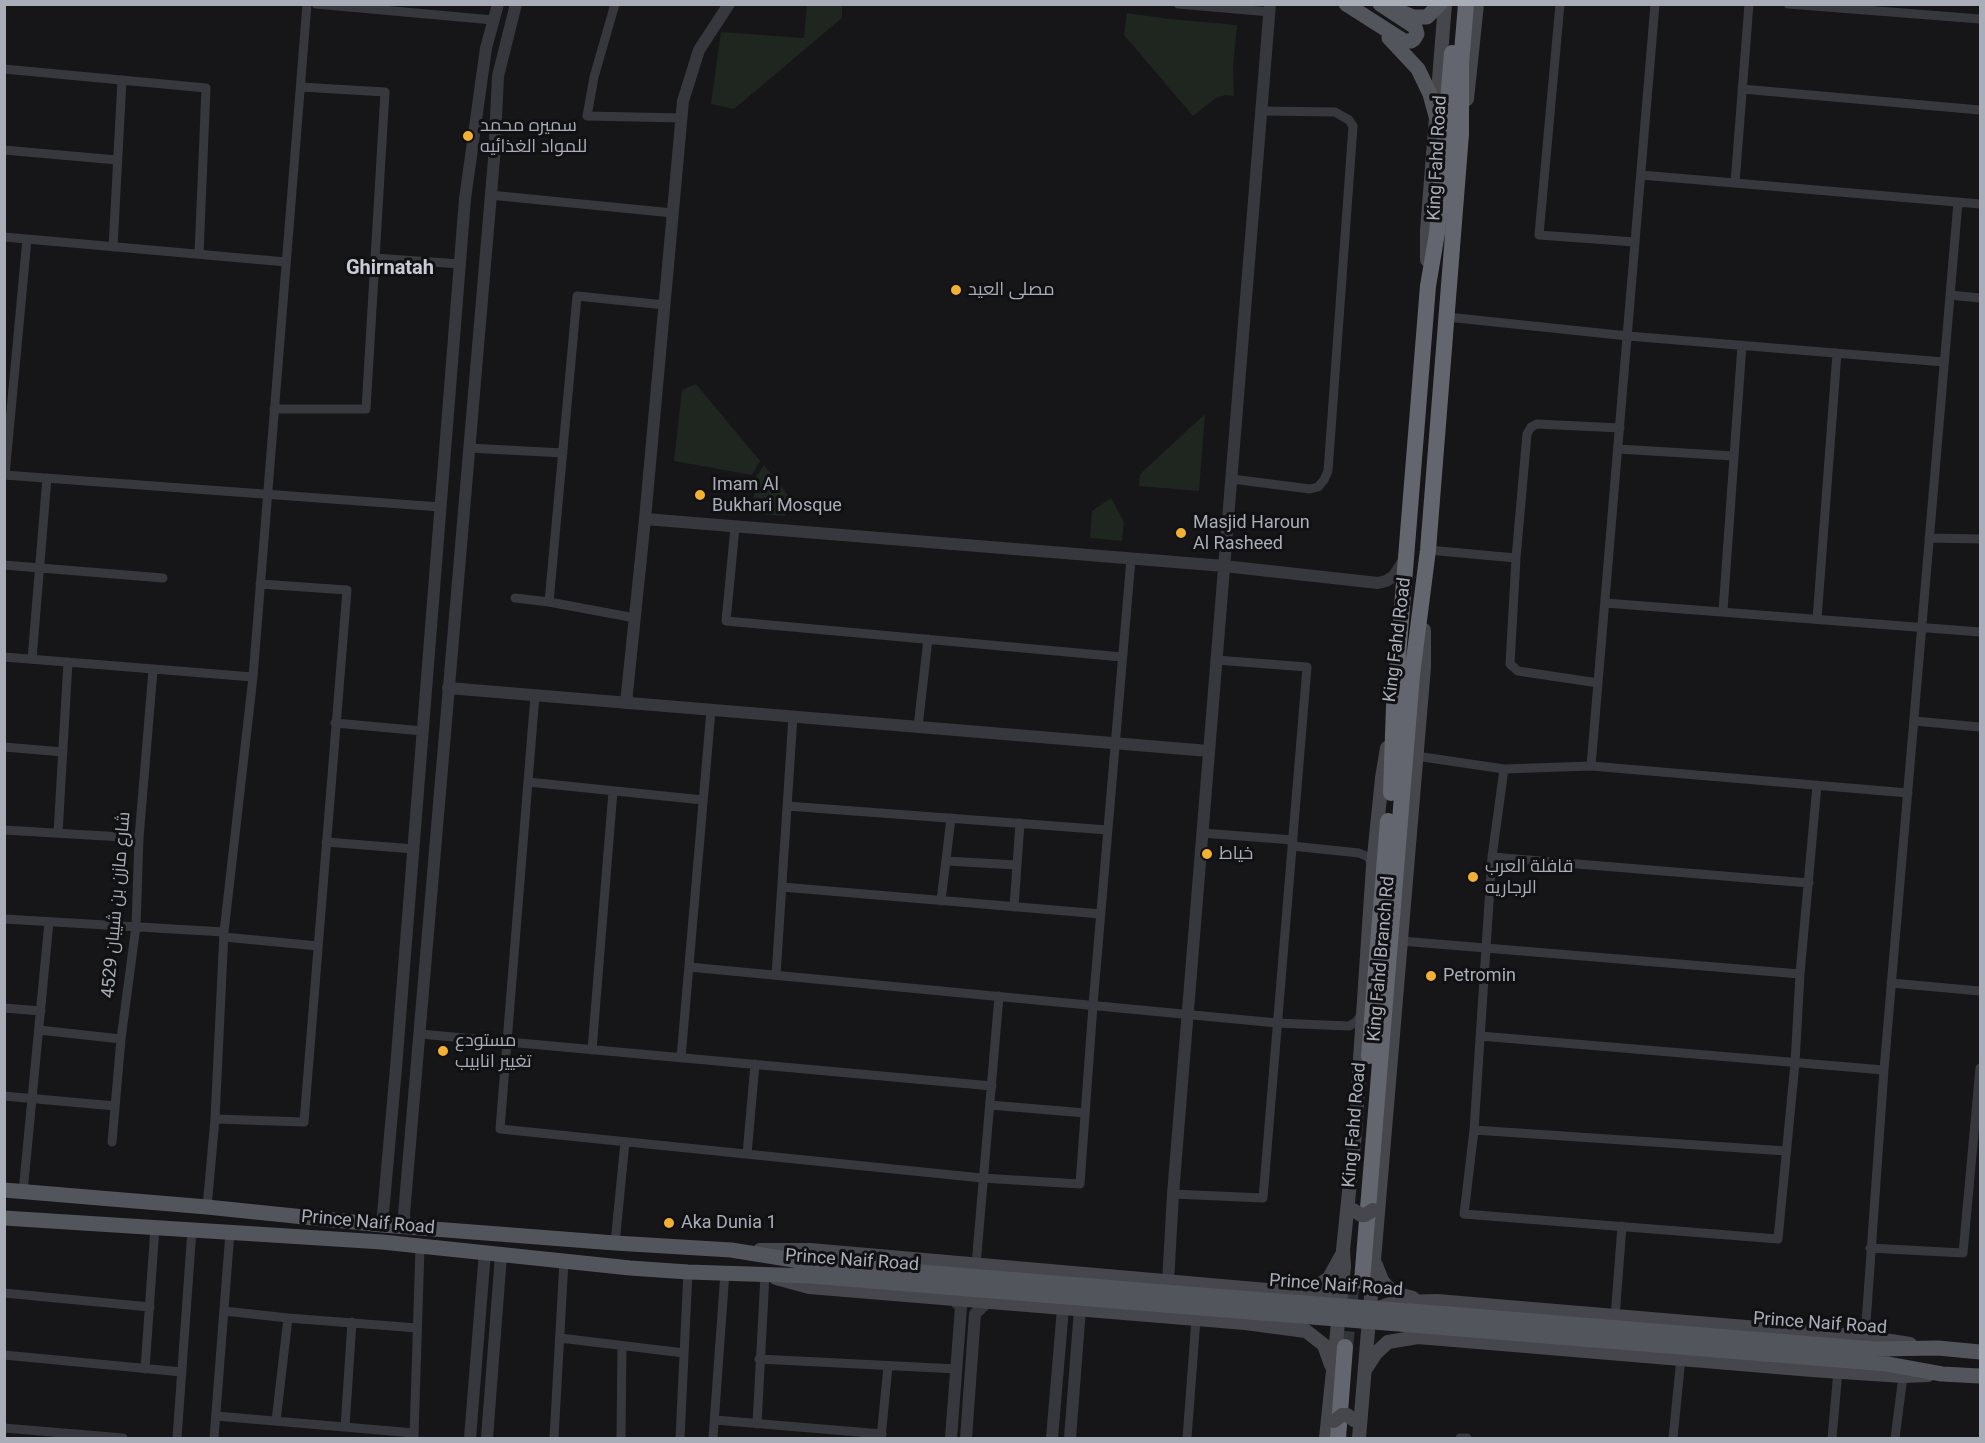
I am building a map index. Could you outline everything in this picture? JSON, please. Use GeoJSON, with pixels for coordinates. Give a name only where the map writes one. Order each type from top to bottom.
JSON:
{"type":"FeatureCollection","features":[{"type":"Feature","properties":{"kind":"highway","name":"King Fahd Road"},"geometry":{"type":"LineString","coordinates":[[1357,1284],[1392,776],[1394,706],[1428,286],[1437,233],[1455,4]]}},
{"type":"Feature","properties":{"kind":"highway","name":"King Fahd Road"},"geometry":{"type":"LineString","coordinates":[[1357,1284],[1412,675],[1428,550],[1461,134],[1461,64],[1466,4]]}},
{"type":"Feature","properties":{"kind":"highway"},"geometry":{"type":"LineString","coordinates":[[1331,1432],[1350,1345]]}},
{"type":"Feature","properties":{"kind":"highway"},"geometry":{"type":"LineString","coordinates":[[1350,1345],[1355,1432]]}},
{"type":"Feature","properties":{"kind":"main road"},"geometry":{"type":"LineString","coordinates":[[1346,4],[1404,41],[1414,39],[1417,30],[1381,4]]}},
{"type":"Feature","properties":{"kind":"main road"},"geometry":{"type":"LineString","coordinates":[[1381,4],[1420,18],[1432,14],[1443,4]]}},
{"type":"Feature","properties":{"kind":"main road"},"geometry":{"type":"LineString","coordinates":[[1428,286],[1427,230],[1443,4]]}},
{"type":"Feature","properties":{"kind":"main road"},"geometry":{"type":"LineString","coordinates":[[1461,134],[1472,64],[1477,4]]}},
{"type":"Feature","properties":{"kind":"main road"},"geometry":{"type":"LineString","coordinates":[[1367,18],[1418,69],[1430,94],[1436,116]]}},
{"type":"Feature","properties":{"kind":"main road","name":"King Fahd Branch Rd"},"geometry":{"type":"LineString","coordinates":[[1354,1314],[1357,1284],[1375,1262],[1376,1204],[1424,667],[1424,589]]}},
{"type":"Feature","properties":{"kind":"main road","name":"King Fahd Branch Rd"},"geometry":{"type":"LineString","coordinates":[[1357,1284],[1344,1266],[1343,1251],[1350,1204],[1373,866],[1382,778],[1394,706]]}},
{"type":"Feature","properties":{"kind":"main road","name":"Prince Naif Road"},"geometry":{"type":"LineString","coordinates":[[4,1190],[615,1244],[731,1250],[810,1250],[1290,1292],[1321,1296],[1385,1330],[1425,1337],[1903,1376],[1942,1374],[1980,1376]]}},
{"type":"Feature","properties":{"kind":"main road"},"geometry":{"type":"LineString","coordinates":[[1350,1204],[1360,1215],[1365,1215],[1376,1204]]}},
{"type":"Feature","properties":{"kind":"main road","name":"Prince Naif Road"},"geometry":{"type":"LineString","coordinates":[[4,1218],[382,1242],[688,1272],[810,1276],[1199,1307],[1874,1349],[1938,1347]]}},
{"type":"Feature","properties":{"kind":"main road","name":"Prince Naif Road"},"geometry":{"type":"LineString","coordinates":[[731,1250],[812,1263],[1199,1307],[1233,1322],[1281,1327]]}},
{"type":"Feature","properties":{"kind":"main road"},"geometry":{"type":"LineString","coordinates":[[1290,1292],[1317,1286],[1329,1278],[1343,1251]]}},
{"type":"Feature","properties":{"kind":"main road"},"geometry":{"type":"LineString","coordinates":[[1375,1262],[1382,1280],[1388,1287],[1402,1295],[1421,1300]]}},
{"type":"Feature","properties":{"kind":"main road","name":"Prince Naif Road"},"geometry":{"type":"LineString","coordinates":[[765,1275],[809,1287],[1063,1308],[1199,1307]]}},
{"type":"Feature","properties":{"kind":"main road"},"geometry":{"type":"LineString","coordinates":[[1357,1284],[1365,1300],[1340,1332],[1350,1345],[1364,1377]]}},
{"type":"Feature","properties":{"kind":"main road"},"geometry":{"type":"LineString","coordinates":[[1233,1322],[1244,1314],[1247,1301],[1245,1296],[1235,1288]]}},
{"type":"Feature","properties":{"kind":"main road"},"geometry":{"type":"LineString","coordinates":[[1281,1327],[1317,1326],[1387,1303],[1421,1300]]}},
{"type":"Feature","properties":{"kind":"main road","name":"Prince Naif Road"},"geometry":{"type":"LineString","coordinates":[[1421,1300],[1865,1337],[1978,1350]]}},
{"type":"Feature","properties":{"kind":"main road"},"geometry":{"type":"LineString","coordinates":[[1425,1337],[1418,1328],[1417,1317],[1424,1307],[1437,1301]]}},
{"type":"Feature","properties":{"kind":"main road"},"geometry":{"type":"LineString","coordinates":[[1332,1370],[1363,1330],[1354,1314]]}},
{"type":"Feature","properties":{"kind":"main road","name":"Prince Naif Road"},"geometry":{"type":"LineString","coordinates":[[1448,1321],[1887,1364],[1942,1374]]}},
{"type":"Feature","properties":{"kind":"main road"},"geometry":{"type":"LineString","coordinates":[[1281,1327],[1306,1331],[1319,1340],[1328,1355],[1332,1370],[1331,1432]]}},
{"type":"Feature","properties":{"kind":"main road"},"geometry":{"type":"LineString","coordinates":[[1355,1432],[1364,1377],[1371,1360],[1382,1347],[1397,1340],[1425,1337]]}},
{"type":"Feature","properties":{"kind":"main road"},"geometry":{"type":"LineString","coordinates":[[1331,1432],[1342,1415],[1347,1415],[1355,1432]]}},
{"type":"Feature","properties":{"kind":"street"},"geometry":{"type":"LineString","coordinates":[[207,1207],[224,934],[253,678],[307,4]]}},
{"type":"Feature","properties":{"kind":"street"},"geometry":{"type":"LineString","coordinates":[[316,4],[382,7],[493,21]]}},
{"type":"Feature","properties":{"kind":"street"},"geometry":{"type":"LineString","coordinates":[[382,1225],[460,264],[471,150],[486,48],[498,4]]}},
{"type":"Feature","properties":{"kind":"street"},"geometry":{"type":"LineString","coordinates":[[405,1226],[404,1214],[490,195],[498,76],[516,4]]}},
{"type":"Feature","properties":{"kind":"street"},"geometry":{"type":"LineString","coordinates":[[615,4],[594,76],[587,116],[681,118]]}},
{"type":"Feature","properties":{"kind":"street"},"geometry":{"type":"LineString","coordinates":[[626,703],[683,101],[699,50],[729,4]]}},
{"type":"Feature","properties":{"kind":"street"},"geometry":{"type":"LineString","coordinates":[[1168,1282],[1173,1194],[1270,8],[1178,4]]}},
{"type":"Feature","properties":{"kind":"street"},"geometry":{"type":"LineString","coordinates":[[1560,4],[1539,235],[1635,242]]}},
{"type":"Feature","properties":{"kind":"street"},"geometry":{"type":"LineString","coordinates":[[1591,766],[1656,4]]}},
{"type":"Feature","properties":{"kind":"street"},"geometry":{"type":"LineString","coordinates":[[1735,183],[1749,4]]}},
{"type":"Feature","properties":{"kind":"street"},"geometry":{"type":"LineString","coordinates":[[1788,4],[1980,20]]}},
{"type":"Feature","properties":{"kind":"street"},"geometry":{"type":"LineString","coordinates":[[4,69],[206,88],[199,254]]}},
{"type":"Feature","properties":{"kind":"street"},"geometry":{"type":"LineString","coordinates":[[113,247],[122,81]]}},
{"type":"Feature","properties":{"kind":"street"},"geometry":{"type":"LineString","coordinates":[[274,409],[366,409],[385,92],[301,87]]}},
{"type":"Feature","properties":{"kind":"street"},"geometry":{"type":"LineString","coordinates":[[1742,89],[1980,110]]}},
{"type":"Feature","properties":{"kind":"street"},"geometry":{"type":"LineString","coordinates":[[1232,479],[1310,489],[1318,487],[1328,471],[1353,126],[1343,114],[1335,111],[1262,111]]}},
{"type":"Feature","properties":{"kind":"street"},"geometry":{"type":"LineString","coordinates":[[4,150],[117,160]]}},
{"type":"Feature","properties":{"kind":"street"},"geometry":{"type":"LineString","coordinates":[[1641,175],[1980,204]]}},
{"type":"Feature","properties":{"kind":"street"},"geometry":{"type":"LineString","coordinates":[[490,195],[673,213]]}},
{"type":"Feature","properties":{"kind":"street"},"geometry":{"type":"LineString","coordinates":[[1865,1337],[1891,983],[1958,202]]}},
{"type":"Feature","properties":{"kind":"street"},"geometry":{"type":"LineString","coordinates":[[4,237],[286,261]]}},
{"type":"Feature","properties":{"kind":"street"},"geometry":{"type":"LineString","coordinates":[[27,239],[5,475],[441,507]]}},
{"type":"Feature","properties":{"kind":"street"},"geometry":{"type":"LineString","coordinates":[[375,258],[460,264]]}},
{"type":"Feature","properties":{"kind":"street"},"geometry":{"type":"LineString","coordinates":[[1950,295],[1980,298]]}},
{"type":"Feature","properties":{"kind":"street"},"geometry":{"type":"LineString","coordinates":[[549,602],[577,296],[665,305]]}},
{"type":"Feature","properties":{"kind":"street"},"geometry":{"type":"LineString","coordinates":[[1447,317],[1628,336],[1944,362]]}},
{"type":"Feature","properties":{"kind":"street"},"geometry":{"type":"LineString","coordinates":[[1724,611],[1742,345]]}},
{"type":"Feature","properties":{"kind":"street"},"geometry":{"type":"LineString","coordinates":[[1817,618],[1837,353]]}},
{"type":"Feature","properties":{"kind":"street"},"geometry":{"type":"LineString","coordinates":[[1598,683],[1518,671],[1510,663],[1516,558],[1527,434],[1531,427],[1537,424],[1620,428]]}},
{"type":"Feature","properties":{"kind":"street"},"geometry":{"type":"LineString","coordinates":[[469,448],[563,453]]}},
{"type":"Feature","properties":{"kind":"street"},"geometry":{"type":"LineString","coordinates":[[1618,449],[1734,456]]}},
{"type":"Feature","properties":{"kind":"street"},"geometry":{"type":"LineString","coordinates":[[32,660],[47,478]]}},
{"type":"Feature","properties":{"kind":"street"},"geometry":{"type":"LineString","coordinates":[[645,519],[1224,566],[1378,583],[1394,576],[1406,557]]}},
{"type":"Feature","properties":{"kind":"street"},"geometry":{"type":"LineString","coordinates":[[735,527],[726,621],[1122,657]]}},
{"type":"Feature","properties":{"kind":"street"},"geometry":{"type":"LineString","coordinates":[[1929,538],[1980,539]]}},
{"type":"Feature","properties":{"kind":"street"},"geometry":{"type":"LineString","coordinates":[[1428,550],[1516,558]]}},
{"type":"Feature","properties":{"kind":"street"},"geometry":{"type":"LineString","coordinates":[[536,695],[500,1129],[982,1178],[1080,1184],[1131,559]]}},
{"type":"Feature","properties":{"kind":"street"},"geometry":{"type":"LineString","coordinates":[[4,565],[163,578]]}},
{"type":"Feature","properties":{"kind":"street"},"geometry":{"type":"LineString","coordinates":[[214,1119],[304,1122],[347,590],[260,584]]}},
{"type":"Feature","properties":{"kind":"street"},"geometry":{"type":"LineString","coordinates":[[515,598],[635,618]]}},
{"type":"Feature","properties":{"kind":"street"},"geometry":{"type":"LineString","coordinates":[[1605,603],[1980,632]]}},
{"type":"Feature","properties":{"kind":"street"},"geometry":{"type":"LineString","coordinates":[[918,727],[928,639]]}},
{"type":"Feature","properties":{"kind":"street"},"geometry":{"type":"LineString","coordinates":[[4,657],[253,678]]}},
{"type":"Feature","properties":{"kind":"street"},"geometry":{"type":"LineString","coordinates":[[1173,1194],[1263,1198],[1307,667],[1216,660]]}},
{"type":"Feature","properties":{"kind":"street"},"geometry":{"type":"LineString","coordinates":[[58,833],[68,662]]}},
{"type":"Feature","properties":{"kind":"street","name":"شارع مازن بن شيبان 4529"},"geometry":{"type":"LineString","coordinates":[[112,1142],[121,1039],[136,926],[139,838],[153,670]]}},
{"type":"Feature","properties":{"kind":"street"},"geometry":{"type":"LineString","coordinates":[[448,688],[1209,751]]}},
{"type":"Feature","properties":{"kind":"street"},"geometry":{"type":"LineString","coordinates":[[681,1058],[711,710]]}},
{"type":"Feature","properties":{"kind":"street"},"geometry":{"type":"LineString","coordinates":[[776,975],[793,716]]}},
{"type":"Feature","properties":{"kind":"street"},"geometry":{"type":"LineString","coordinates":[[1914,720],[1980,727]]}},
{"type":"Feature","properties":{"kind":"street"},"geometry":{"type":"LineString","coordinates":[[335,723],[423,731]]}},
{"type":"Feature","properties":{"kind":"street"},"geometry":{"type":"LineString","coordinates":[[4,747],[63,752]]}},
{"type":"Feature","properties":{"kind":"street"},"geometry":{"type":"LineString","coordinates":[[1416,756],[1504,769],[1591,766],[1908,793]]}},
{"type":"Feature","properties":{"kind":"street"},"geometry":{"type":"LineString","coordinates":[[1504,769],[1492,857],[1474,1130],[1464,1214],[1778,1239],[1795,1063],[1800,974],[1817,785]]}},
{"type":"Feature","properties":{"kind":"street"},"geometry":{"type":"LineString","coordinates":[[528,782],[704,800]]}},
{"type":"Feature","properties":{"kind":"street"},"geometry":{"type":"LineString","coordinates":[[592,1050],[614,791]]}},
{"type":"Feature","properties":{"kind":"street"},"geometry":{"type":"LineString","coordinates":[[787,806],[1108,830]]}},
{"type":"Feature","properties":{"kind":"street"},"geometry":{"type":"LineString","coordinates":[[941,901],[951,818]]}},
{"type":"Feature","properties":{"kind":"street"},"geometry":{"type":"LineString","coordinates":[[1014,907],[1020,823]]}},
{"type":"Feature","properties":{"kind":"street"},"geometry":{"type":"LineString","coordinates":[[4,830],[139,838]]}},
{"type":"Feature","properties":{"kind":"street"},"geometry":{"type":"LineString","coordinates":[[1202,833],[1359,853],[1368,857],[1373,866]]}},
{"type":"Feature","properties":{"kind":"street"},"geometry":{"type":"LineString","coordinates":[[326,842],[414,849]]}},
{"type":"Feature","properties":{"kind":"street"},"geometry":{"type":"LineString","coordinates":[[1492,857],[1809,883]]}},
{"type":"Feature","properties":{"kind":"street"},"geometry":{"type":"LineString","coordinates":[[945,861],[1017,865]]}},
{"type":"Feature","properties":{"kind":"street"},"geometry":{"type":"LineString","coordinates":[[782,887],[1101,914]]}},
{"type":"Feature","properties":{"kind":"street"},"geometry":{"type":"LineString","coordinates":[[4,919],[136,926],[318,946]]}},
{"type":"Feature","properties":{"kind":"street"},"geometry":{"type":"LineString","coordinates":[[22,1192],[49,922]]}},
{"type":"Feature","properties":{"kind":"street"},"geometry":{"type":"LineString","coordinates":[[1401,941],[1800,974]]}},
{"type":"Feature","properties":{"kind":"street"},"geometry":{"type":"LineString","coordinates":[[689,967],[1277,1023],[1349,1026],[1356,1022],[1362,1014]]}},
{"type":"Feature","properties":{"kind":"street"},"geometry":{"type":"LineString","coordinates":[[1891,983],[1980,991]]}},
{"type":"Feature","properties":{"kind":"street"},"geometry":{"type":"LineString","coordinates":[[976,1265],[999,996]]}},
{"type":"Feature","properties":{"kind":"street"},"geometry":{"type":"LineString","coordinates":[[4,1008],[41,1011]]}},
{"type":"Feature","properties":{"kind":"street"},"geometry":{"type":"LineString","coordinates":[[39,1029],[121,1039]]}},
{"type":"Feature","properties":{"kind":"street"},"geometry":{"type":"LineString","coordinates":[[420,1034],[992,1086]]}},
{"type":"Feature","properties":{"kind":"street"},"geometry":{"type":"LineString","coordinates":[[1480,1036],[1884,1070]]}},
{"type":"Feature","properties":{"kind":"street"},"geometry":{"type":"LineString","coordinates":[[747,1154],[755,1064]]}},
{"type":"Feature","properties":{"kind":"street"},"geometry":{"type":"LineString","coordinates":[[1870,1248],[1963,1253],[1980,1068]]}},
{"type":"Feature","properties":{"kind":"street"},"geometry":{"type":"LineString","coordinates":[[4,1096],[116,1106]]}},
{"type":"Feature","properties":{"kind":"street"},"geometry":{"type":"LineString","coordinates":[[990,1105],[1085,1113]]}},
{"type":"Feature","properties":{"kind":"street"},"geometry":{"type":"LineString","coordinates":[[1474,1130],[1786,1151]]}},
{"type":"Feature","properties":{"kind":"street"},"geometry":{"type":"LineString","coordinates":[[615,1244],[625,1142]]}},
{"type":"Feature","properties":{"kind":"street"},"geometry":{"type":"LineString","coordinates":[[385,1188],[395,1195],[406,1191]]}},
{"type":"Feature","properties":{"kind":"street"},"geometry":{"type":"LineString","coordinates":[[1615,1317],[1622,1226]]}},
{"type":"Feature","properties":{"kind":"street"},"geometry":{"type":"LineString","coordinates":[[145,1369],[155,1227]]}},
{"type":"Feature","properties":{"kind":"street"},"geometry":{"type":"LineString","coordinates":[[177,1438],[192,1230]]}},
{"type":"Feature","properties":{"kind":"street"},"geometry":{"type":"LineString","coordinates":[[214,1438],[230,1232]]}},
{"type":"Feature","properties":{"kind":"street"},"geometry":{"type":"LineString","coordinates":[[216,1416],[345,1427],[414,1436],[420,1247]]}},
{"type":"Feature","properties":{"kind":"street"},"geometry":{"type":"LineString","coordinates":[[470,1438],[485,1252]]}},
{"type":"Feature","properties":{"kind":"street"},"geometry":{"type":"LineString","coordinates":[[487,1438],[501,1255]]}},
{"type":"Feature","properties":{"kind":"street"},"geometry":{"type":"LineString","coordinates":[[554,1438],[564,1261]]}},
{"type":"Feature","properties":{"kind":"street"},"geometry":{"type":"LineString","coordinates":[[680,1438],[688,1272]]}},
{"type":"Feature","properties":{"kind":"street"},"geometry":{"type":"LineString","coordinates":[[714,1438],[725,1272]]}},
{"type":"Feature","properties":{"kind":"street"},"geometry":{"type":"LineString","coordinates":[[757,1424],[765,1275]]}},
{"type":"Feature","properties":{"kind":"street"},"geometry":{"type":"LineString","coordinates":[[4,1293],[150,1307]]}},
{"type":"Feature","properties":{"kind":"street"},"geometry":{"type":"LineString","coordinates":[[951,1438],[961,1307],[952,1299]]}},
{"type":"Feature","properties":{"kind":"street"},"geometry":{"type":"LineString","coordinates":[[966,1438],[975,1314],[988,1301]]}},
{"type":"Feature","properties":{"kind":"street"},"geometry":{"type":"LineString","coordinates":[[1187,1438],[1199,1307]]}},
{"type":"Feature","properties":{"kind":"street"},"geometry":{"type":"LineString","coordinates":[[1052,1438],[1063,1308]]}},
{"type":"Feature","properties":{"kind":"street"},"geometry":{"type":"LineString","coordinates":[[1070,1438],[1080,1309]]}},
{"type":"Feature","properties":{"kind":"street"},"geometry":{"type":"LineString","coordinates":[[224,1311],[417,1328]]}},
{"type":"Feature","properties":{"kind":"street"},"geometry":{"type":"LineString","coordinates":[[480,1313],[497,1312]]}},
{"type":"Feature","properties":{"kind":"street"},"geometry":{"type":"LineString","coordinates":[[276,1421],[288,1318]]}},
{"type":"Feature","properties":{"kind":"street"},"geometry":{"type":"LineString","coordinates":[[345,1427],[351,1322]]}},
{"type":"Feature","properties":{"kind":"street"},"geometry":{"type":"LineString","coordinates":[[560,1338],[684,1353]]}},
{"type":"Feature","properties":{"kind":"street"},"geometry":{"type":"LineString","coordinates":[[621,1438],[622,1346]]}},
{"type":"Feature","properties":{"kind":"street"},"geometry":{"type":"LineString","coordinates":[[1059,1350],[1077,1350]]}},
{"type":"Feature","properties":{"kind":"street"},"geometry":{"type":"LineString","coordinates":[[4,1355],[182,1372]]}},
{"type":"Feature","properties":{"kind":"street"},"geometry":{"type":"LineString","coordinates":[[1673,1438],[1681,1358]]}},
{"type":"Feature","properties":{"kind":"street"},"geometry":{"type":"LineString","coordinates":[[759,1359],[957,1369]]}},
{"type":"Feature","properties":{"kind":"street"},"geometry":{"type":"LineString","coordinates":[[715,1420],[881,1436],[888,1366]]}},
{"type":"Feature","properties":{"kind":"street"},"geometry":{"type":"LineString","coordinates":[[1832,1438],[1838,1371]]}},
{"type":"Feature","properties":{"kind":"street"},"geometry":{"type":"LineString","coordinates":[[1895,1438],[1903,1376]]}},
{"type":"Feature","properties":{"kind":"street"},"geometry":{"type":"LineString","coordinates":[[4,1428],[123,1438]]}},
{"type":"Feature","properties":{"kind":"street"},"geometry":{"type":"LineString","coordinates":[[1460,1438],[1467,1438]]}},
{"type":"Feature","properties":{"kind":"shaded area"},"geometry":{"type":"Polygon","coordinates":[[[807,5],[842,5],[842,18],[734,109],[711,104],[721,32],[804,38],[807,5]]]}},
{"type":"Feature","properties":{"kind":"shaded area"},"geometry":{"type":"Polygon","coordinates":[[[1127,13],[1237,25],[1233,67],[1234,96],[1225,95],[1216,98],[1193,116],[1124,35],[1127,13]]]}},
{"type":"Feature","properties":{"kind":"shaded area"},"geometry":{"type":"Polygon","coordinates":[[[696,384],[760,461],[752,475],[674,461],[682,390],[696,384]]]}},
{"type":"Feature","properties":{"kind":"shaded area"},"geometry":{"type":"Polygon","coordinates":[[[1205,414],[1199,491],[1139,486],[1140,474],[1205,414]]]}},
{"type":"Feature","properties":{"kind":"shaded area"},"geometry":{"type":"Polygon","coordinates":[[[764,465],[788,495],[785,516],[752,513],[756,477],[764,465]]]}},
{"type":"Feature","properties":{"kind":"shaded area"},"geometry":{"type":"Polygon","coordinates":[[[1111,498],[1124,522],[1122,541],[1090,538],[1092,511],[1111,498]]]}},
{"type":"Feature","properties":{"kind":"tunnel"},"geometry":{"type":"LineString","coordinates":[[1345,1347],[1352,1279]]}},
{"type":"Feature","properties":{"kind":"place","name":"سميره محمد للمواد الغذائيه"},"geometry":{"type":"Point","coordinates":[468,136]}},
{"type":"Feature","properties":{"kind":"place","name":"مصلى العيد"},"geometry":{"type":"Point","coordinates":[956,290]}},
{"type":"Feature","properties":{"kind":"place","name":"Imam Al Bukhari Mosque"},"geometry":{"type":"Point","coordinates":[700,495]}},
{"type":"Feature","properties":{"kind":"place","name":"Masjid Haroun Al Rasheed"},"geometry":{"type":"Point","coordinates":[1181,533]}},
{"type":"Feature","properties":{"kind":"place","name":"خياط"},"geometry":{"type":"Point","coordinates":[1207,854]}},
{"type":"Feature","properties":{"kind":"place","name":"قافلة العرب الرجاريه"},"geometry":{"type":"Point","coordinates":[1473,877]}},
{"type":"Feature","properties":{"kind":"place","name":"Petromin"},"geometry":{"type":"Point","coordinates":[1431,976]}},
{"type":"Feature","properties":{"kind":"place","name":"مستودع تغيير انابيب"},"geometry":{"type":"Point","coordinates":[443,1051]}},
{"type":"Feature","properties":{"kind":"place","name":"Aka Dunia 1"},"geometry":{"type":"Point","coordinates":[669,1223]}},
{"type":"Feature","properties":{"kind":"district","name":"Ghirnatah"},"geometry":{"type":"Point","coordinates":[390,269]}}]}
